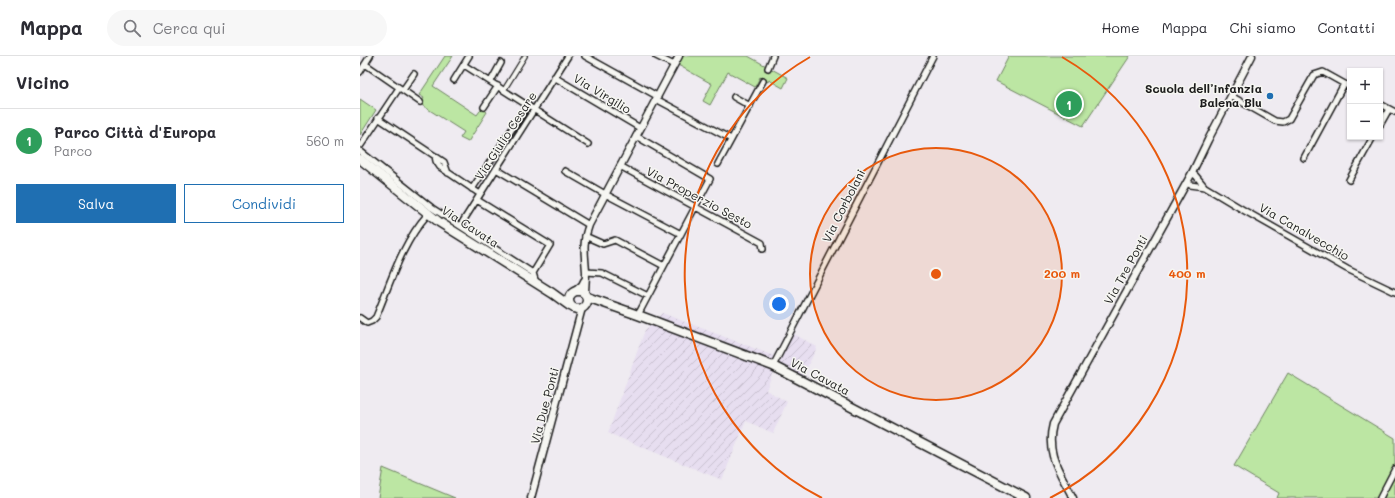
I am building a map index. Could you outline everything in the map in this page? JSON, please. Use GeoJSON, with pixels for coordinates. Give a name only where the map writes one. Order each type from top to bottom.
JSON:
{"type":"FeatureCollection","features":[{"type":"Feature","properties":{"kind":"main road"},"geometry":{"type":"LineString","coordinates":[[360,159],[428,214]]}},
{"type":"Feature","properties":{"kind":"main road","name":"Via Cavata"},"geometry":{"type":"LineString","coordinates":[[428,214],[552,293],[638,315],[773,366],[1026,498]]}},
{"type":"Feature","properties":{"kind":"main road","name":"Via Cavata"},"geometry":{"type":"LineString","coordinates":[[552,293],[560,295],[578,292],[583,302]]}},
{"type":"Feature","properties":{"kind":"main road"},"geometry":{"type":"LineString","coordinates":[[572,294],[568,299],[583,302]]}},
{"type":"Feature","properties":{"kind":"street"},"geometry":{"type":"LineString","coordinates":[[361,70],[370,56]]}},
{"type":"Feature","properties":{"kind":"street"},"geometry":{"type":"LineString","coordinates":[[454,80],[469,56]]}},
{"type":"Feature","properties":{"kind":"street"},"geometry":{"type":"LineString","coordinates":[[504,90],[526,56]]}},
{"type":"Feature","properties":{"kind":"street","name":"Via Giulio Cesare"},"geometry":{"type":"LineString","coordinates":[[460,226],[568,56]]}},
{"type":"Feature","properties":{"kind":"street"},"geometry":{"type":"LineString","coordinates":[[584,56],[731,139]]}},
{"type":"Feature","properties":{"kind":"street"},"geometry":{"type":"LineString","coordinates":[[656,56],[674,66]]}},
{"type":"Feature","properties":{"kind":"street","name":"Via Due Ponti"},"geometry":{"type":"LineString","coordinates":[[531,498],[580,320],[586,274],[585,236],[605,194],[679,56]]}},
{"type":"Feature","properties":{"kind":"street"},"geometry":{"type":"LineString","coordinates":[[768,68],[773,56]]}},
{"type":"Feature","properties":{"kind":"street","name":"Via Corbolani"},"geometry":{"type":"LineString","coordinates":[[773,366],[933,56]]}},
{"type":"Feature","properties":{"kind":"street","name":"Via Tre Ponti"},"geometry":{"type":"LineString","coordinates":[[1072,498],[1050,450],[1050,437],[1053,424],[1187,183],[1252,56]]}},
{"type":"Feature","properties":{"kind":"street"},"geometry":{"type":"LineString","coordinates":[[491,81],[501,63]]}},
{"type":"Feature","properties":{"kind":"street"},"geometry":{"type":"LineString","coordinates":[[365,64],[420,102]]}},
{"type":"Feature","properties":{"kind":"street"},"geometry":{"type":"LineString","coordinates":[[464,65],[588,144]]}},
{"type":"Feature","properties":{"kind":"street"},"geometry":{"type":"LineString","coordinates":[[1231,96],[1275,121],[1283,122],[1289,119],[1314,74],[1323,72],[1347,86]]}},
{"type":"Feature","properties":{"kind":"street"},"geometry":{"type":"LineString","coordinates":[[414,74],[378,118],[360,148],[432,208],[533,273],[537,284]]}},
{"type":"Feature","properties":{"kind":"street","name":"Via Virgilio"},"geometry":{"type":"LineString","coordinates":[[554,77],[640,128]]}},
{"type":"Feature","properties":{"kind":"street"},"geometry":{"type":"LineString","coordinates":[[718,164],[763,81]]}},
{"type":"Feature","properties":{"kind":"street"},"geometry":{"type":"LineString","coordinates":[[1304,158],[1344,84]]}},
{"type":"Feature","properties":{"kind":"street"},"geometry":{"type":"LineString","coordinates":[[484,107],[498,86]]}},
{"type":"Feature","properties":{"kind":"street"},"geometry":{"type":"LineString","coordinates":[[734,97],[750,106]]}},
{"type":"Feature","properties":{"kind":"street","name":"Via Giulio Cesare"},"geometry":{"type":"LineString","coordinates":[[472,189],[528,105]]}},
{"type":"Feature","properties":{"kind":"street"},"geometry":{"type":"LineString","coordinates":[[1383,106],[1395,112]]}},
{"type":"Feature","properties":{"kind":"street"},"geometry":{"type":"LineString","coordinates":[[1383,120],[1389,109]]}},
{"type":"Feature","properties":{"kind":"street"},"geometry":{"type":"LineString","coordinates":[[378,118],[435,156],[436,162],[448,173],[480,194]]}},
{"type":"Feature","properties":{"kind":"street"},"geometry":{"type":"LineString","coordinates":[[636,136],[710,179],[638,315]]}},
{"type":"Feature","properties":{"kind":"street"},"geometry":{"type":"LineString","coordinates":[[1349,180],[1371,140]]}},
{"type":"Feature","properties":{"kind":"street","name":"Via Properzio Sesto"},"geometry":{"type":"LineString","coordinates":[[620,166],[762,243],[763,249]]}},
{"type":"Feature","properties":{"kind":"street"},"geometry":{"type":"LineString","coordinates":[[496,168],[589,225]]}},
{"type":"Feature","properties":{"kind":"street"},"geometry":{"type":"LineString","coordinates":[[565,170],[605,194],[681,234]]}},
{"type":"Feature","properties":{"kind":"street","name":"Via Canalvecchio"},"geometry":{"type":"LineString","coordinates":[[1192,173],[1204,187]]}},
{"type":"Feature","properties":{"kind":"street","name":"Via Canalvecchio"},"geometry":{"type":"LineString","coordinates":[[1187,183],[1204,187],[1347,269],[1395,292]]}},
{"type":"Feature","properties":{"kind":"street"},"geometry":{"type":"LineString","coordinates":[[477,200],[550,245],[533,273]]}},
{"type":"Feature","properties":{"kind":"street","name":"Via Cavata"},"geometry":{"type":"LineString","coordinates":[[360,318],[367,323],[376,317],[406,243],[416,227],[428,214]]}},
{"type":"Feature","properties":{"kind":"street"},"geometry":{"type":"LineString","coordinates":[[585,236],[603,244],[615,240],[664,266]]}},
{"type":"Feature","properties":{"kind":"street"},"geometry":{"type":"LineString","coordinates":[[572,294],[582,285],[586,274],[602,273],[648,296]]}},
{"type":"Feature","properties":{"kind":"street"},"geometry":{"type":"LineString","coordinates":[[1380,498],[1395,469]]}},
{"type":"Feature","properties":{"kind":"shaded area"},"geometry":{"type":"Polygon","coordinates":[[[662,313],[774,356],[787,330],[817,347],[801,380],[775,367],[766,390],[787,402],[773,433],[746,421],[722,480],[608,433],[645,330],[662,313]]]}},
{"type":"Feature","properties":{"kind":"green space"},"geometry":{"type":"Polygon","coordinates":[[[445,56],[453,56],[433,86],[477,115],[482,108],[487,112],[468,142],[460,138],[464,132],[420,104],[424,98],[419,95],[445,56]]]}},
{"type":"Feature","properties":{"kind":"green space"},"geometry":{"type":"Polygon","coordinates":[[[683,56],[748,56],[788,78],[783,88],[760,77],[755,87],[728,72],[710,105],[703,101],[712,84],[678,65],[683,56]]]}},
{"type":"Feature","properties":{"kind":"green space"},"geometry":{"type":"Polygon","coordinates":[[[1009,56],[1130,56],[1083,126],[996,81],[1009,56]]]}},
{"type":"Feature","properties":{"kind":"green space"},"geometry":{"type":"Polygon","coordinates":[[[360,99],[376,110],[360,135],[360,99]]]}},
{"type":"Feature","properties":{"kind":"green space"},"geometry":{"type":"Polygon","coordinates":[[[1288,373],[1395,438],[1395,498],[1277,498],[1279,493],[1234,466],[1288,373]]]}},
{"type":"Feature","properties":{"kind":"green space"},"geometry":{"type":"Polygon","coordinates":[[[383,468],[455,498],[378,498],[383,468]]]}},
{"type":"Feature","properties":{"kind":"place","name":"Scuola dell’infanzia Balena Blu"},"geometry":{"type":"Point","coordinates":[1270,96]}},
{"type":"Feature","properties":{"kind":"place","name":"Parco Città d'Europa"},"geometry":{"type":"Point","coordinates":[1069,104]}}]}
